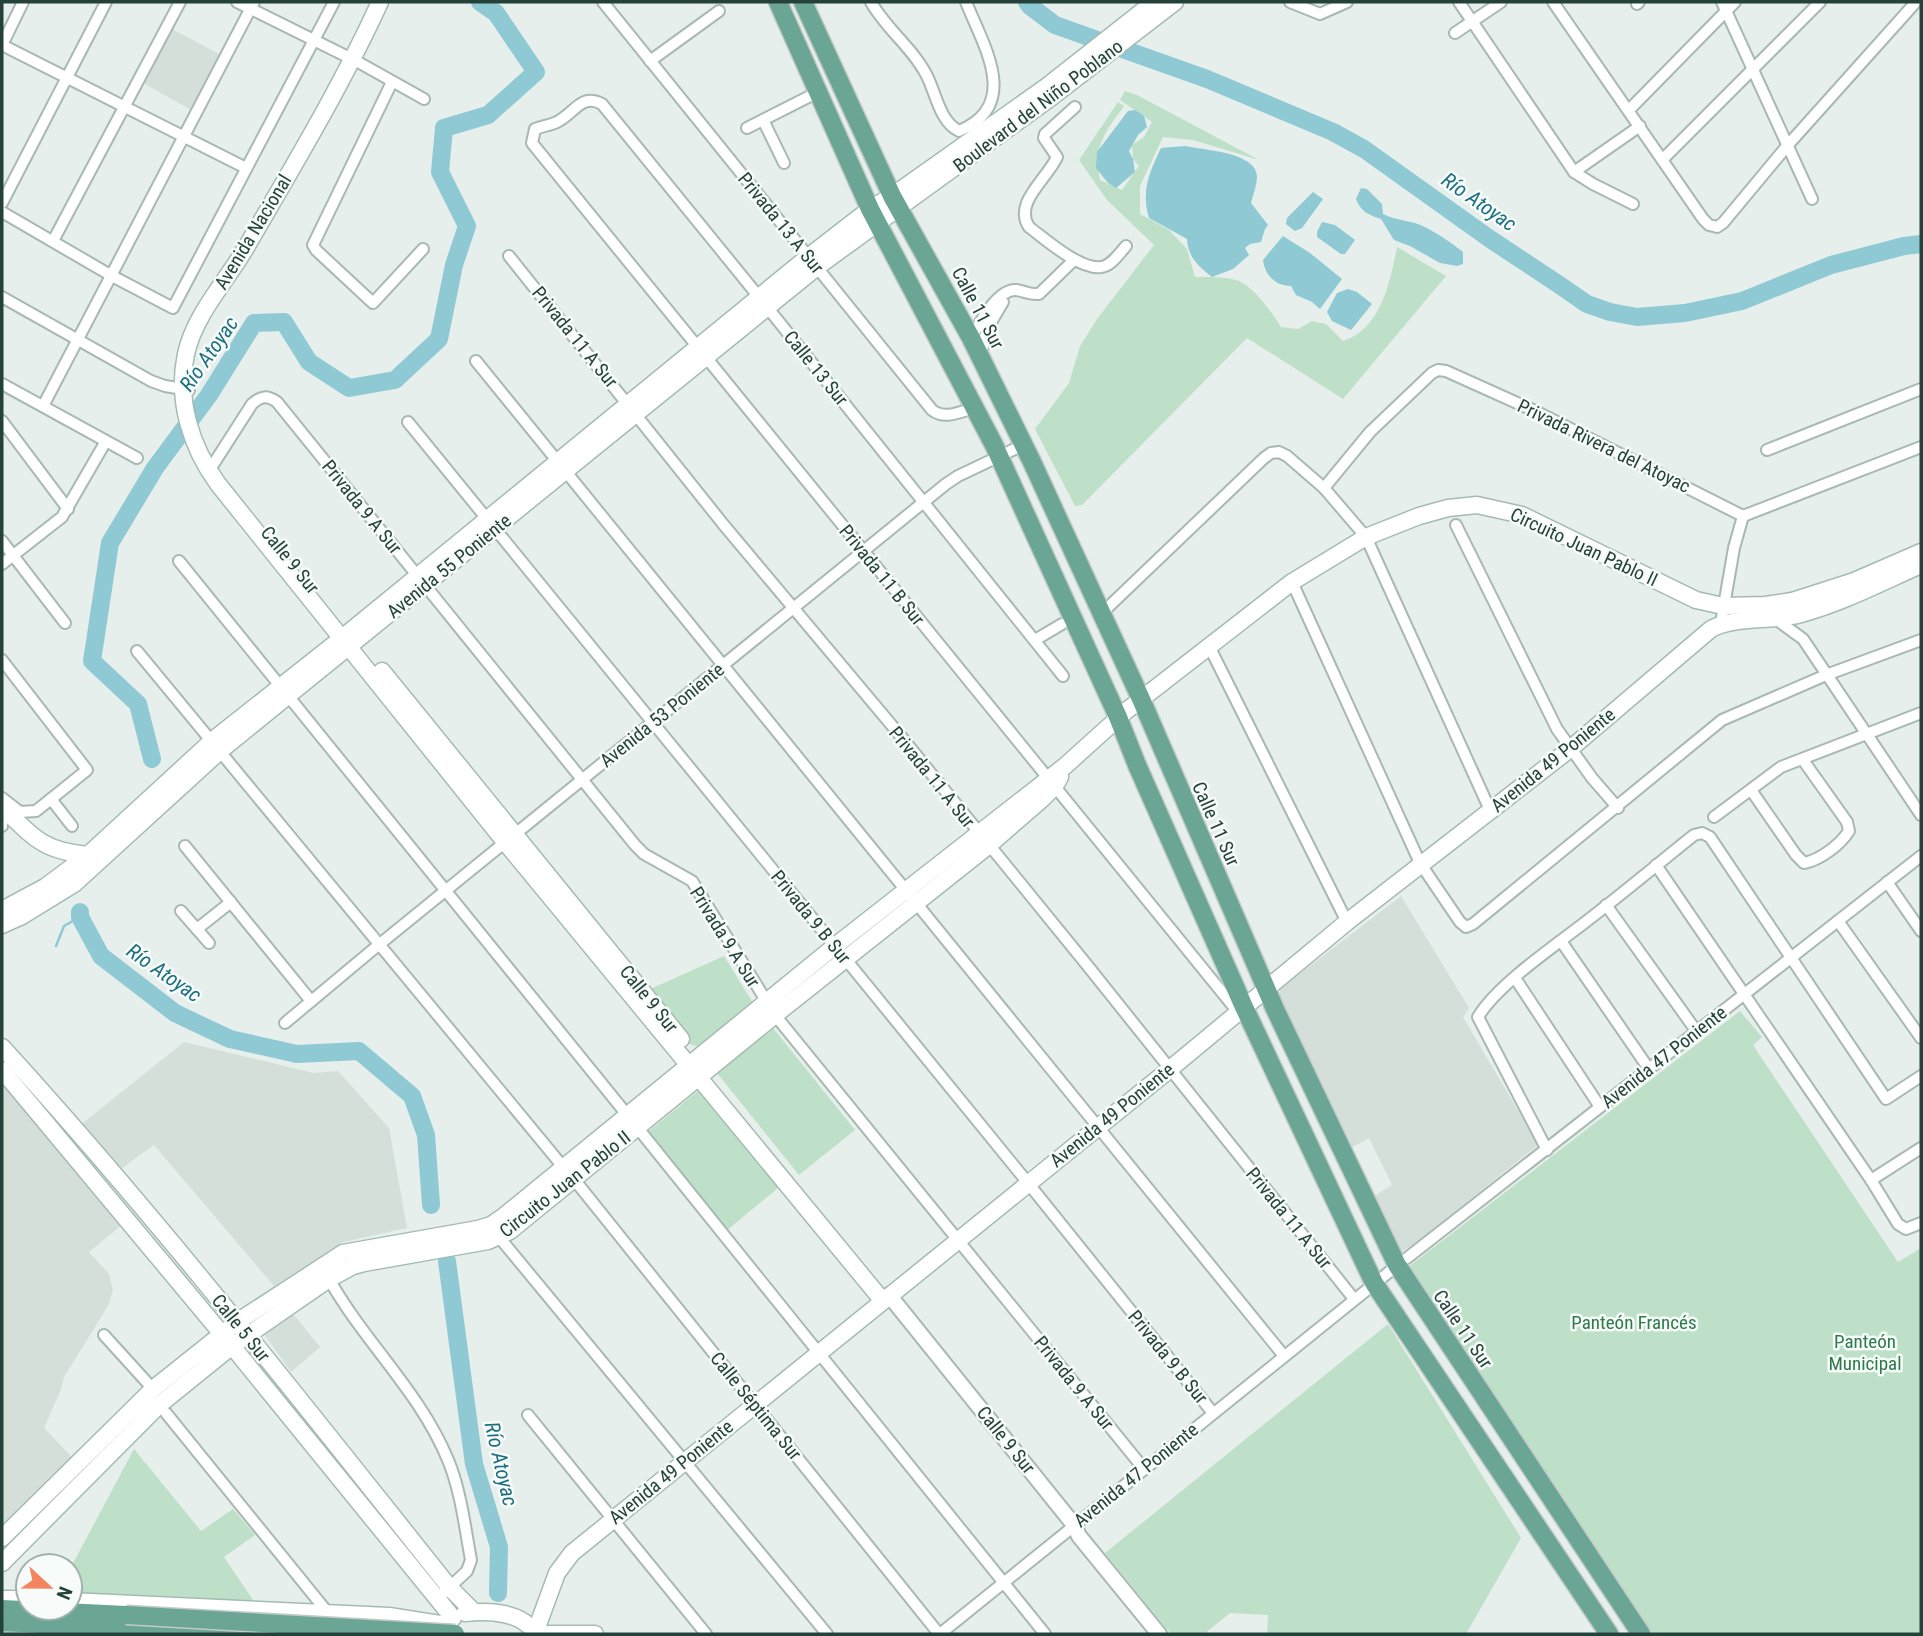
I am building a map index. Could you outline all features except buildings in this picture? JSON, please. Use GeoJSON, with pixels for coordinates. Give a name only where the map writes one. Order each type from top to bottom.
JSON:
{"type":"FeatureCollection","features":[{"type":"Feature","properties":{"kind":"main road","name":"Avenida Nacional"},"geometry":{"type":"LineString","coordinates":[[355,60],[380,2]]}},
{"type":"Feature","properties":{"kind":"main road","name":"Avenida Nacional"},"geometry":{"type":"LineString","coordinates":[[211,468],[199,441],[187,398],[186,354],[199,320],[248,245],[387,2]]}},
{"type":"Feature","properties":{"kind":"main road"},"geometry":{"type":"LineString","coordinates":[[778,2],[874,216],[999,456],[1118,718],[1222,978],[1241,1010],[1374,1283],[1609,1634]]}},
{"type":"Feature","properties":{"kind":"main road","name":"Calle 11 Sur"},"geometry":{"type":"LineString","coordinates":[[803,2],[896,202],[971,338],[1023,445],[1141,699],[1266,989],[1401,1263],[1641,1634]]}},
{"type":"Feature","properties":{"kind":"main road","name":"Boulevard del Niño Poblano"},"geometry":{"type":"LineString","coordinates":[[896,202],[1165,4]]}},
{"type":"Feature","properties":{"kind":"main road","name":"Avenida 55 Poniente"},"geometry":{"type":"LineString","coordinates":[[2,909],[45,887],[88,855],[217,745],[812,262],[896,202]]}},
{"type":"Feature","properties":{"kind":"main road","name":"Calle 9 Sur"},"geometry":{"type":"LineString","coordinates":[[211,468],[886,1297]]}},
{"type":"Feature","properties":{"kind":"main road","name":"Circuito Juan Pablo II"},"geometry":{"type":"LineString","coordinates":[[770,1009],[846,960],[988,846],[1065,766],[1141,699],[1292,582],[1366,537],[1419,516],[1448,508],[1477,505],[1498,508],[1522,516],[1696,600],[1723,606],[1754,606],[1792,601],[1854,581],[1921,552]]}},
{"type":"Feature","properties":{"kind":"main road"},"geometry":{"type":"LineString","coordinates":[[1721,623],[1777,620],[1803,614],[1921,565]]}},
{"type":"Feature","properties":{"kind":"main road","name":"Avenida 49 Poniente"},"geometry":{"type":"LineString","coordinates":[[538,1634],[563,1562],[612,1519],[1170,1069],[1420,863],[1570,748],[1721,623]]}},
{"type":"Feature","properties":{"kind":"main road","name":"Avenida 55 Poniente"},"geometry":{"type":"LineString","coordinates":[[2,925],[74,884],[217,745]]}},
{"type":"Feature","properties":{"kind":"main road","name":"Circuito Juan Pablo II"},"geometry":{"type":"LineString","coordinates":[[2,1538],[153,1389],[227,1339],[343,1253],[491,1225],[569,1173],[770,1009],[835,946],[978,832],[1052,782]]}},
{"type":"Feature","properties":{"kind":"main road"},"geometry":{"type":"LineString","coordinates":[[2,806],[45,846],[68,853],[88,855]]}},
{"type":"Feature","properties":{"kind":"main road","name":"Calle 5 Sur"},"geometry":{"type":"LineString","coordinates":[[2,1048],[41,1090],[242,1328],[444,1593],[449,1628]]}},
{"type":"Feature","properties":{"kind":"main road","name":"Calle 5 Sur"},"geometry":{"type":"LineString","coordinates":[[2,1070],[444,1593],[474,1612]]}},
{"type":"Feature","properties":{"kind":"main road"},"geometry":{"type":"LineString","coordinates":[[28,1102],[41,1090]]}},
{"type":"Feature","properties":{"kind":"main road","name":"Circuito Juan Pablo II"},"geometry":{"type":"LineString","coordinates":[[242,1328],[352,1266],[499,1237],[510,1231],[569,1173]]}},
{"type":"Feature","properties":{"kind":"main road","name":"Circuito Juan Pablo II"},"geometry":{"type":"LineString","coordinates":[[2,1563],[227,1339]]}},
{"type":"Feature","properties":{"kind":"main road"},"geometry":{"type":"LineString","coordinates":[[84,1602],[389,1616],[449,1628]]}},
{"type":"Feature","properties":{"kind":"main road"},"geometry":{"type":"LineString","coordinates":[[2,1609],[244,1634]]}},
{"type":"Feature","properties":{"kind":"main road"},"geometry":{"type":"LineString","coordinates":[[2,1629],[64,1631],[126,1621],[449,1628],[463,1613],[474,1612],[517,1617],[538,1634],[595,1634]]}},
{"type":"Feature","properties":{"kind":"main road"},"geometry":{"type":"LineString","coordinates":[[2,1622],[64,1631]]}},
{"type":"Feature","properties":{"kind":"street"},"geometry":{"type":"LineString","coordinates":[[23,2],[2,45],[246,168]]}},
{"type":"Feature","properties":{"kind":"street"},"geometry":{"type":"LineString","coordinates":[[2,203],[106,2]]}},
{"type":"Feature","properties":{"kind":"street"},"geometry":{"type":"LineString","coordinates":[[53,241],[180,2]]}},
{"type":"Feature","properties":{"kind":"street"},"geometry":{"type":"LineString","coordinates":[[237,2],[252,5],[424,99]]}},
{"type":"Feature","properties":{"kind":"street"},"geometry":{"type":"LineString","coordinates":[[2,212],[173,308],[334,2]]}},
{"type":"Feature","properties":{"kind":"street","name":"Privada 13 A Sur"},"geometry":{"type":"LineString","coordinates":[[603,2],[932,410],[948,416],[974,408]]}},
{"type":"Feature","properties":{"kind":"street"},"geometry":{"type":"LineString","coordinates":[[871,2],[926,74],[947,123],[959,131],[968,128],[987,108],[993,99],[995,86],[993,73],[966,2]]}},
{"type":"Feature","properties":{"kind":"street"},"geometry":{"type":"LineString","coordinates":[[1290,2],[1320,15],[1347,2]]}},
{"type":"Feature","properties":{"kind":"street"},"geometry":{"type":"LineString","coordinates":[[1459,2],[1574,172],[1633,204]]}},
{"type":"Feature","properties":{"kind":"street"},"geometry":{"type":"LineString","coordinates":[[1455,33],[1501,2]]}},
{"type":"Feature","properties":{"kind":"street"},"geometry":{"type":"LineString","coordinates":[[1553,2],[1703,219],[1709,225],[1717,227],[1916,2]]}},
{"type":"Feature","properties":{"kind":"street"},"geometry":{"type":"LineString","coordinates":[[1629,110],[1724,6],[1735,2]]}},
{"type":"Feature","properties":{"kind":"street"},"geometry":{"type":"LineString","coordinates":[[1663,159],[1821,2]]}},
{"type":"Feature","properties":{"kind":"street"},"geometry":{"type":"LineString","coordinates":[[43,406],[252,5]]}},
{"type":"Feature","properties":{"kind":"street"},"geometry":{"type":"LineString","coordinates":[[1724,6],[1812,199]]}},
{"type":"Feature","properties":{"kind":"street"},"geometry":{"type":"LineString","coordinates":[[650,61],[719,11]]}},
{"type":"Feature","properties":{"kind":"street"},"geometry":{"type":"LineString","coordinates":[[392,82],[313,245],[373,303],[423,249]]}},
{"type":"Feature","properties":{"kind":"street"},"geometry":{"type":"LineString","coordinates":[[747,128],[818,92]]}},
{"type":"Feature","properties":{"kind":"street","name":"Privada 11 B Sur"},"geometry":{"type":"LineString","coordinates":[[593,100],[584,101],[555,123],[535,129],[532,143],[1052,782],[1222,978]]}},
{"type":"Feature","properties":{"kind":"street","name":"Calle 13 Sur"},"geometry":{"type":"LineString","coordinates":[[593,100],[602,104],[1063,676]]}},
{"type":"Feature","properties":{"kind":"street"},"geometry":{"type":"LineString","coordinates":[[1075,107],[1045,134],[1044,138],[1058,158],[1027,202],[1025,220],[1030,227],[1074,260],[1101,267],[1110,264],[1126,247]]}},
{"type":"Feature","properties":{"kind":"street"},"geometry":{"type":"LineString","coordinates":[[763,120],[784,163]]}},
{"type":"Feature","properties":{"kind":"street"},"geometry":{"type":"LineString","coordinates":[[1574,172],[1640,125]]}},
{"type":"Feature","properties":{"kind":"street","name":"Privada 11 A Sur"},"geometry":{"type":"LineString","coordinates":[[509,256],[793,609],[899,734],[1354,1300]]}},
{"type":"Feature","properties":{"kind":"street"},"geometry":{"type":"LineString","coordinates":[[971,338],[1002,295],[1013,290],[1038,294],[1074,260]]}},
{"type":"Feature","properties":{"kind":"street"},"geometry":{"type":"LineString","coordinates":[[980,357],[990,323],[1013,290]]}},
{"type":"Feature","properties":{"kind":"street"},"geometry":{"type":"LineString","coordinates":[[2,297],[151,381],[187,398]]}},
{"type":"Feature","properties":{"kind":"street"},"geometry":{"type":"LineString","coordinates":[[476,361],[1283,1356]]}},
{"type":"Feature","properties":{"kind":"street","name":"Privada Rivera del Atoyac"},"geometry":{"type":"LineString","coordinates":[[1324,488],[1370,432],[1438,370],[1446,371],[1535,411],[1743,516]]}},
{"type":"Feature","properties":{"kind":"street"},"geometry":{"type":"LineString","coordinates":[[2,384],[137,458]]}},
{"type":"Feature","properties":{"kind":"street"},"geometry":{"type":"LineString","coordinates":[[1767,450],[1921,389]]}},
{"type":"Feature","properties":{"kind":"street","name":"Privada 9 A Sur"},"geometry":{"type":"LineString","coordinates":[[211,468],[252,404],[259,398],[269,397],[277,402],[635,845],[644,854],[692,881],[770,1009],[1144,1469]]}},
{"type":"Feature","properties":{"kind":"street"},"geometry":{"type":"LineString","coordinates":[[2,421],[68,509]]}},
{"type":"Feature","properties":{"kind":"street","name":"Privada 9 B Sur"},"geometry":{"type":"LineString","coordinates":[[408,422],[1213,1413]]}},
{"type":"Feature","properties":{"kind":"street"},"geometry":{"type":"LineString","coordinates":[[2,564],[53,526],[68,509],[106,441]]}},
{"type":"Feature","properties":{"kind":"street","name":"Avenida 53 Poniente"},"geometry":{"type":"LineString","coordinates":[[285,1023],[924,502],[958,476],[1023,445]]}},
{"type":"Feature","properties":{"kind":"street"},"geometry":{"type":"LineString","coordinates":[[1721,623],[1743,516],[1921,447]]}},
{"type":"Feature","properties":{"kind":"street"},"geometry":{"type":"LineString","coordinates":[[1101,613],[1264,458],[1279,452],[1287,456],[1324,488],[1366,537],[1490,810]]}},
{"type":"Feature","properties":{"kind":"street"},"geometry":{"type":"LineString","coordinates":[[1456,525],[1557,729],[1618,808]]}},
{"type":"Feature","properties":{"kind":"street"},"geometry":{"type":"LineString","coordinates":[[2,541],[65,623]]}},
{"type":"Feature","properties":{"kind":"street"},"geometry":{"type":"LineString","coordinates":[[178,561],[1045,1634]]}},
{"type":"Feature","properties":{"kind":"street"},"geometry":{"type":"LineString","coordinates":[[1292,582],[1420,863],[1466,927],[1474,924],[1618,808],[1722,720],[1826,675],[1921,640]]}},
{"type":"Feature","properties":{"kind":"street"},"geometry":{"type":"LineString","coordinates":[[1777,620],[1803,639],[1921,815]]}},
{"type":"Feature","properties":{"kind":"street"},"geometry":{"type":"LineString","coordinates":[[1035,640],[1062,624]]}},
{"type":"Feature","properties":{"kind":"street"},"geometry":{"type":"LineString","coordinates":[[1209,646],[1347,922]]}},
{"type":"Feature","properties":{"kind":"street"},"geometry":{"type":"LineString","coordinates":[[137,651],[217,745]]}},
{"type":"Feature","properties":{"kind":"street"},"geometry":{"type":"LineString","coordinates":[[2,660],[88,770],[36,811],[28,813],[12,807],[2,798]]}},
{"type":"Feature","properties":{"kind":"street"},"geometry":{"type":"LineString","coordinates":[[1714,817],[1781,766],[1803,760],[1921,713]]}},
{"type":"Feature","properties":{"kind":"street","name":"Calle Séptima Sur"},"geometry":{"type":"LineString","coordinates":[[217,745],[569,1173],[939,1634]]}},
{"type":"Feature","properties":{"kind":"street"},"geometry":{"type":"LineString","coordinates":[[1751,790],[1796,855],[1804,863],[1814,861],[1849,831],[1847,822],[1803,760]]}},
{"type":"Feature","properties":{"kind":"street"},"geometry":{"type":"LineString","coordinates":[[51,799],[72,826]]}},
{"type":"Feature","properties":{"kind":"street"},"geometry":{"type":"LineString","coordinates":[[2,806],[2,826]]}},
{"type":"Feature","properties":{"kind":"street"},"geometry":{"type":"LineString","coordinates":[[1547,1150],[1478,1017],[1482,1009],[1515,978],[1693,835],[1702,833],[1710,837],[1886,1099],[1921,1076]]}},
{"type":"Feature","properties":{"kind":"street"},"geometry":{"type":"LineString","coordinates":[[186,846],[311,1001]]}},
{"type":"Feature","properties":{"kind":"street","name":"Avenida 47 Poniente"},"geometry":{"type":"LineString","coordinates":[[939,1634],[1003,1582],[1074,1530],[1144,1469],[1374,1283],[1921,856]]}},
{"type":"Feature","properties":{"kind":"street"},"geometry":{"type":"LineString","coordinates":[[1656,865],[1871,1180],[1898,1224],[1906,1229],[1921,1223]]}},
{"type":"Feature","properties":{"kind":"street"},"geometry":{"type":"LineString","coordinates":[[1887,882],[1921,931]]}},
{"type":"Feature","properties":{"kind":"street"},"geometry":{"type":"LineString","coordinates":[[197,929],[231,902]]}},
{"type":"Feature","properties":{"kind":"street"},"geometry":{"type":"LineString","coordinates":[[1606,905],[1697,1032]]}},
{"type":"Feature","properties":{"kind":"street"},"geometry":{"type":"LineString","coordinates":[[181,911],[209,943]]}},
{"type":"Feature","properties":{"kind":"street"},"geometry":{"type":"LineString","coordinates":[[1839,921],[1921,1038]]}},
{"type":"Feature","properties":{"kind":"street"},"geometry":{"type":"LineString","coordinates":[[1561,941],[1648,1069]]}},
{"type":"Feature","properties":{"kind":"street"},"geometry":{"type":"LineString","coordinates":[[1515,978],[1600,1107]]}},
{"type":"Feature","properties":{"kind":"street"},"geometry":{"type":"LineString","coordinates":[[1871,1180],[1921,1148]]}},
{"type":"Feature","properties":{"kind":"street"},"geometry":{"type":"LineString","coordinates":[[499,1237],[827,1634]]}},
{"type":"Feature","properties":{"kind":"street"},"geometry":{"type":"LineString","coordinates":[[329,1279],[343,1303],[416,1401],[452,1470],[471,1560],[467,1571],[444,1593]]}},
{"type":"Feature","properties":{"kind":"street","name":"Calle 9 Sur"},"geometry":{"type":"LineString","coordinates":[[886,1297],[1159,1634]]}},
{"type":"Feature","properties":{"kind":"street"},"geometry":{"type":"LineString","coordinates":[[104,1335],[153,1389]]}},
{"type":"Feature","properties":{"kind":"street"},"geometry":{"type":"LineString","coordinates":[[166,1413],[328,1614]]}},
{"type":"Feature","properties":{"kind":"street"},"geometry":{"type":"LineString","coordinates":[[528,1415],[706,1634]]}},
{"type":"Feature","properties":{"kind":"shaded area"},"geometry":{"type":"Polygon","coordinates":[[[172,29],[221,55],[191,110],[143,83],[172,29]]]}},
{"type":"Feature","properties":{"kind":"shaded area"},"geometry":{"type":"Polygon","coordinates":[[[1401,896],[1469,1008],[1463,1017],[1538,1145],[1413,1245],[1400,1252],[1373,1197],[1392,1185],[1369,1138],[1352,1147],[1280,999],[1280,989],[1401,896]]]}},
{"type":"Feature","properties":{"kind":"shaded area"},"geometry":{"type":"Polygon","coordinates":[[[184,1042],[314,1073],[338,1071],[389,1128],[407,1228],[343,1242],[274,1286],[154,1145],[118,1171],[79,1126],[184,1042]]]}},
{"type":"Feature","properties":{"kind":"shaded area"},"geometry":{"type":"Polygon","coordinates":[[[2,1082],[123,1224],[89,1252],[109,1274],[113,1291],[108,1306],[64,1377],[44,1428],[72,1457],[2,1526],[2,1082]]]}},
{"type":"Feature","properties":{"kind":"shaded area"},"geometry":{"type":"Polygon","coordinates":[[[290,1310],[320,1347],[291,1372],[262,1331],[290,1310]]]}},
{"type":"Feature","properties":{"kind":"green space"},"geometry":{"type":"Polygon","coordinates":[[[1125,91],[1259,160],[1193,140],[1163,137],[1140,186],[1140,214],[1169,230],[1187,249],[1195,277],[1228,278],[1245,284],[1263,301],[1281,327],[1298,329],[1312,321],[1326,324],[1343,341],[1356,335],[1375,315],[1382,303],[1397,247],[1446,276],[1343,399],[1247,338],[1082,505],[1075,506],[1035,429],[1069,383],[1080,346],[1097,319],[1154,245],[1107,200],[1079,160],[1118,102],[1124,106],[1106,132],[1100,148],[1100,180],[1122,190],[1139,166],[1133,159],[1132,145],[1144,137],[1152,122],[1120,100],[1125,91]]]}},
{"type":"Feature","properties":{"kind":"green space"},"geometry":{"type":"Polygon","coordinates":[[[724,956],[753,1003],[699,1047],[690,1044],[646,991],[724,956]]]}},
{"type":"Feature","properties":{"kind":"green space","name":"Panteón Francés"},"geometry":{"type":"Polygon","coordinates":[[[1740,1011],[1762,1037],[1753,1045],[1898,1262],[1921,1248],[1921,1634],[1651,1634],[1419,1281],[1413,1284],[1407,1268],[1740,1011]]]}},
{"type":"Feature","properties":{"kind":"green space"},"geometry":{"type":"Polygon","coordinates":[[[773,1028],[855,1130],[799,1175],[717,1073],[773,1028]]]}},
{"type":"Feature","properties":{"kind":"green space"},"geometry":{"type":"Polygon","coordinates":[[[698,1091],[778,1188],[725,1232],[644,1135],[698,1091]]]}},
{"type":"Feature","properties":{"kind":"green space"},"geometry":{"type":"Polygon","coordinates":[[[1388,1324],[1521,1538],[1466,1634],[1267,1634],[1268,1615],[1230,1613],[1204,1634],[1171,1634],[1105,1553],[1388,1324]]]}},
{"type":"Feature","properties":{"kind":"green space"},"geometry":{"type":"Polygon","coordinates":[[[134,1449],[201,1531],[233,1509],[255,1535],[224,1557],[255,1603],[84,1597],[84,1552],[79,1552],[134,1449]]]}},
{"type":"Feature","properties":{"kind":"water"},"geometry":{"type":"Polygon","coordinates":[[[1135,110],[1144,116],[1147,127],[1138,135],[1129,151],[1135,172],[1116,188],[1108,183],[1096,168],[1097,152],[1128,111],[1135,110]]]}},
{"type":"Feature","properties":{"kind":"water"},"geometry":{"type":"Polygon","coordinates":[[[1185,146],[1239,157],[1248,162],[1257,176],[1251,203],[1268,225],[1261,242],[1245,248],[1249,255],[1233,269],[1212,277],[1195,261],[1189,251],[1187,239],[1149,218],[1146,191],[1161,148],[1185,146]]]}},
{"type":"Feature","properties":{"kind":"water"},"geometry":{"type":"Polygon","coordinates":[[[1361,188],[1367,189],[1382,204],[1383,214],[1420,225],[1454,245],[1463,252],[1463,264],[1457,266],[1440,263],[1394,240],[1381,219],[1360,207],[1356,199],[1361,188]]]}},
{"type":"Feature","properties":{"kind":"water"},"geometry":{"type":"Polygon","coordinates":[[[1313,192],[1323,199],[1302,228],[1295,231],[1286,224],[1287,218],[1313,192]]]}},
{"type":"Feature","properties":{"kind":"water"},"geometry":{"type":"Polygon","coordinates":[[[1322,222],[1335,225],[1355,240],[1345,254],[1317,237],[1322,222]]]}},
{"type":"Feature","properties":{"kind":"water"},"geometry":{"type":"Polygon","coordinates":[[[1283,236],[1310,253],[1342,279],[1320,309],[1296,295],[1291,286],[1276,282],[1266,270],[1263,260],[1283,236]]]}},
{"type":"Feature","properties":{"kind":"water"},"geometry":{"type":"Polygon","coordinates":[[[1348,289],[1357,292],[1372,304],[1351,330],[1332,321],[1327,312],[1337,293],[1348,289]]]}},
{"type":"Feature","properties":{"kind":"waterway","name":"Río Atoyac"},"geometry":{"type":"LineString","coordinates":[[152,759],[138,704],[92,661],[110,543],[155,468],[209,395],[254,323],[284,322],[309,362],[349,388],[395,380],[439,339],[454,265],[467,226],[440,172],[444,128],[488,115],[536,72],[496,13],[480,2]]}},
{"type":"Feature","properties":{"kind":"waterway","name":"Río Atoyac"},"geometry":{"type":"LineString","coordinates":[[1027,2],[1055,25],[1207,79],[1333,132],[1364,149],[1587,304],[1610,312],[1637,317],[1685,313],[1742,301],[1831,265],[1921,244]]}},
{"type":"Feature","properties":{"kind":"waterway","name":"Río Atoyac"},"geometry":{"type":"LineString","coordinates":[[80,912],[80,917],[101,956],[175,1013],[230,1039],[297,1054],[359,1051],[412,1096],[426,1135],[431,1205]]}},
{"type":"Feature","properties":{"kind":"waterway"},"geometry":{"type":"LineString","coordinates":[[56,946],[64,926],[80,917]]}},
{"type":"Feature","properties":{"kind":"waterway","name":"Río Atoyac"},"geometry":{"type":"LineString","coordinates":[[447,1261],[474,1464],[499,1547],[498,1593]]}},
{"type":"Feature","properties":{"kind":"park label","name":"Panteón Municipal"},"geometry":{"type":"Point","coordinates":[1865,1352]}}]}
